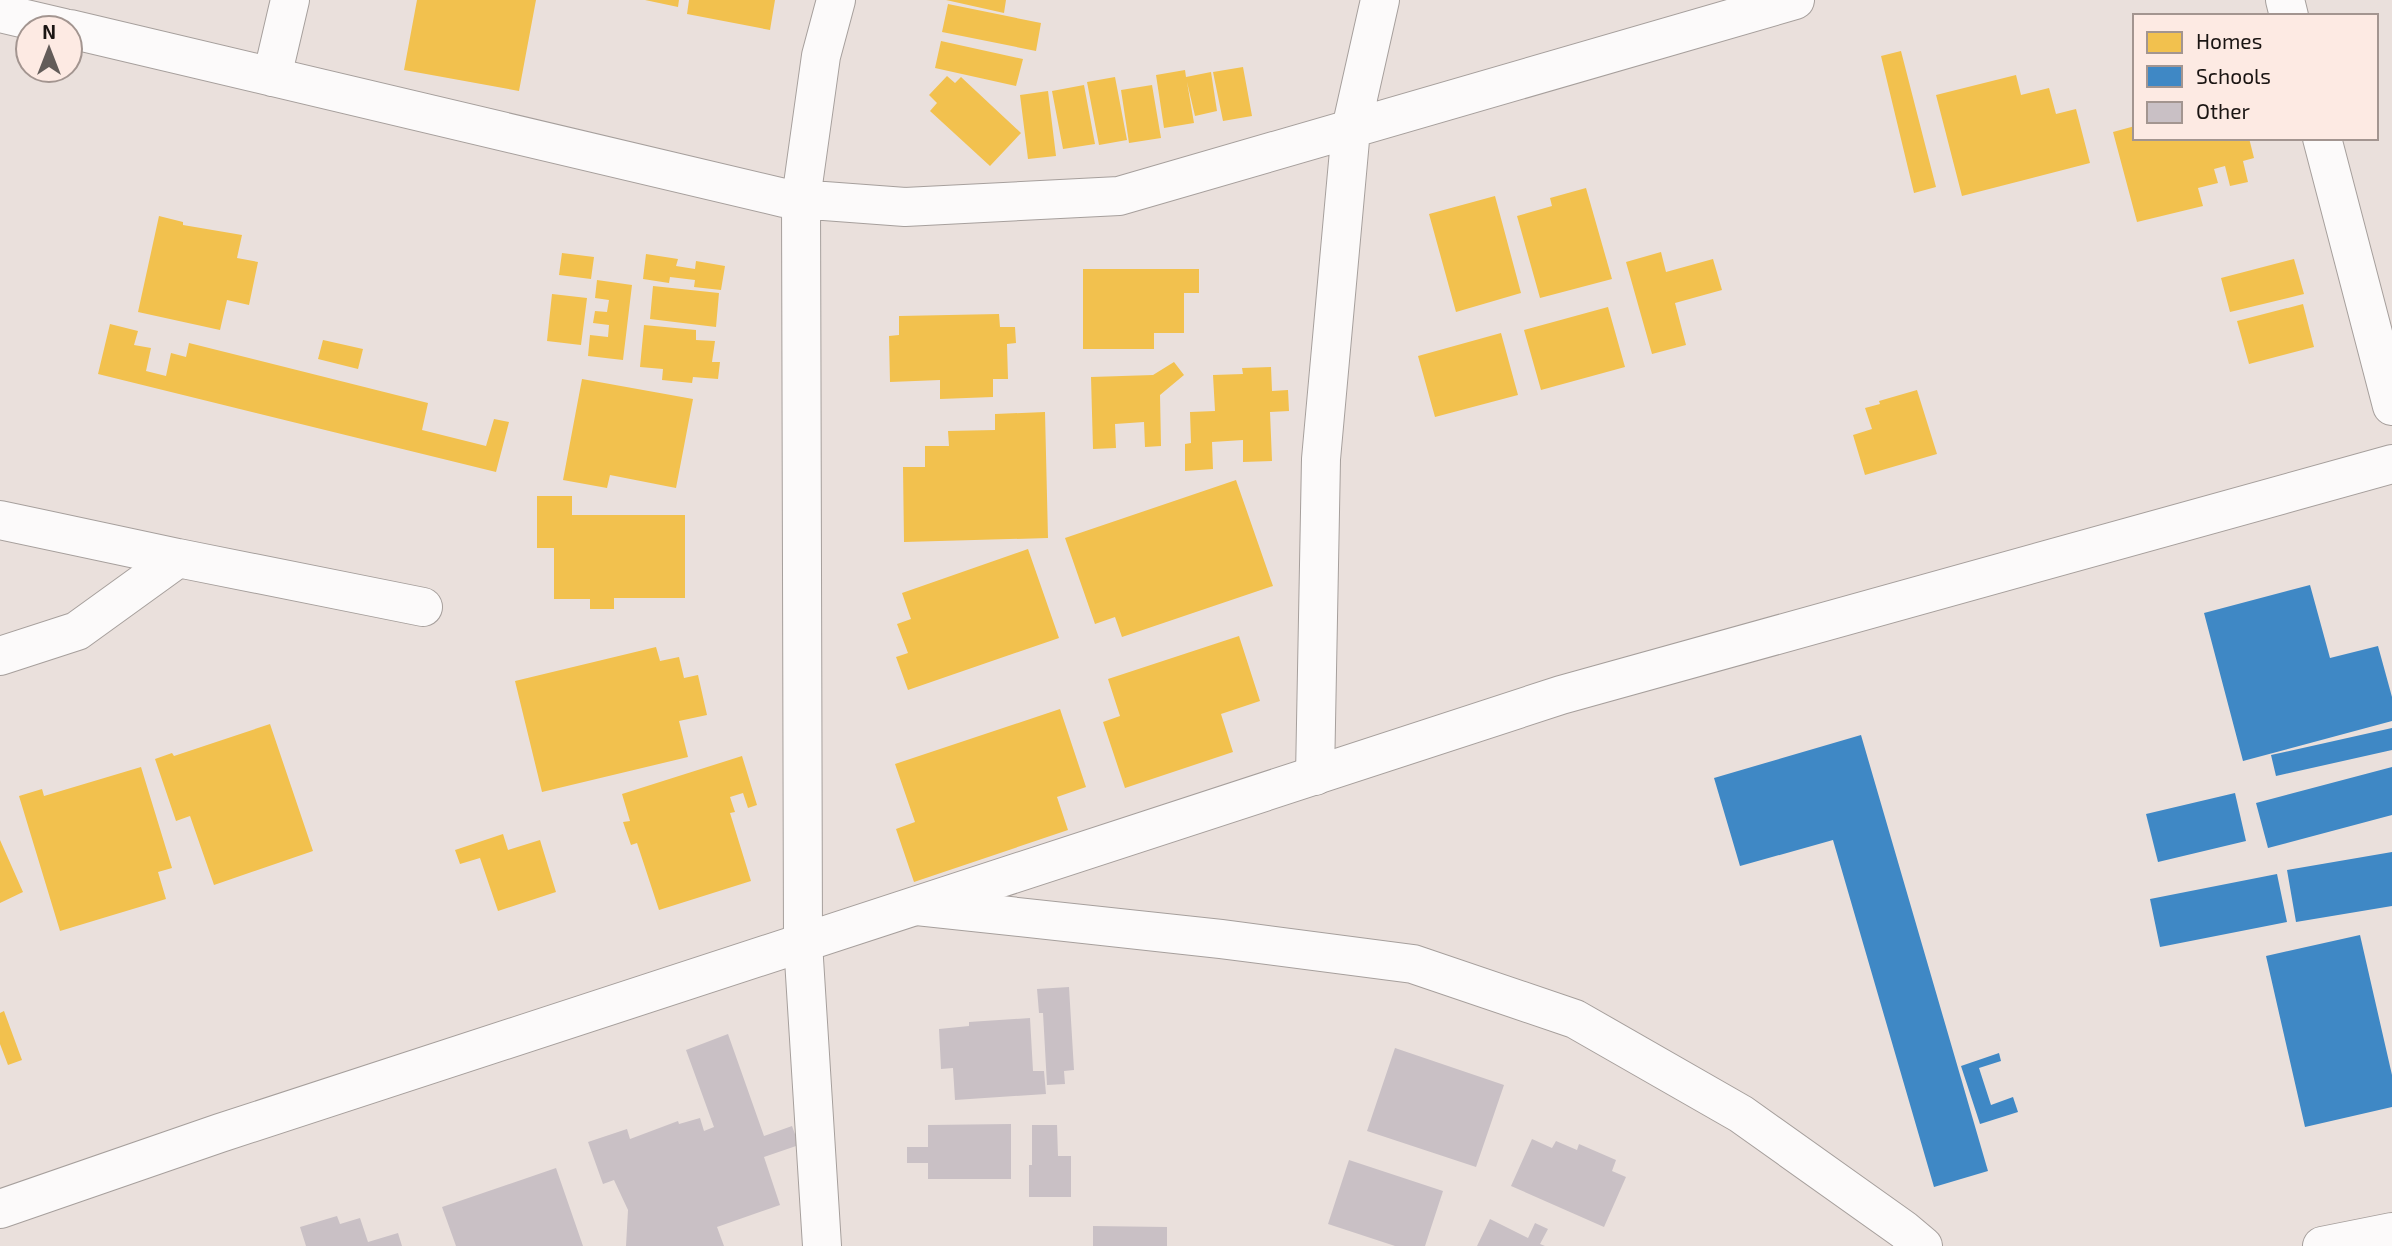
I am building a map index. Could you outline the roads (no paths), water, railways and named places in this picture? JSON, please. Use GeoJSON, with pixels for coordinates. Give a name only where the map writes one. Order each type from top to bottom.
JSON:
{"type":"FeatureCollection","features":[{"type":"Feature","properties":{"kind":"street"},"geometry":{"type":"LineString","coordinates":[[272,77],[290,0]]}},
{"type":"Feature","properties":{"kind":"street"},"geometry":{"type":"LineString","coordinates":[[822,1246],[803,943],[802,200],[821,56],[836,0]]}},
{"type":"Feature","properties":{"kind":"street"},"geometry":{"type":"LineString","coordinates":[[1315,776],[1321,459],[1350,129],[1380,0]]}},
{"type":"Feature","properties":{"kind":"street"},"geometry":{"type":"LineString","coordinates":[[84,32],[784,198],[905,207],[1119,196],[1795,0]]}},
{"type":"Feature","properties":{"kind":"street"},"geometry":{"type":"LineString","coordinates":[[2323,140],[2392,405]]}},
{"type":"Feature","properties":{"kind":"street"},"geometry":{"type":"LineString","coordinates":[[0,1209],[220,1133],[1561,695],[2392,464]]}},
{"type":"Feature","properties":{"kind":"street"},"geometry":{"type":"LineString","coordinates":[[0,520],[423,607]]}},
{"type":"Feature","properties":{"kind":"street"},"geometry":{"type":"LineString","coordinates":[[0,656],[77,631],[178,558]]}},
{"type":"Feature","properties":{"kind":"street"},"geometry":{"type":"LineString","coordinates":[[917,906],[1222,939],[1413,964],[1426,968],[1575,1019],[1741,1114],[1923,1246]]}},
{"type":"Feature","properties":{"kind":"street"},"geometry":{"type":"LineString","coordinates":[[2322,1246],[2392,1232]]}}]}
